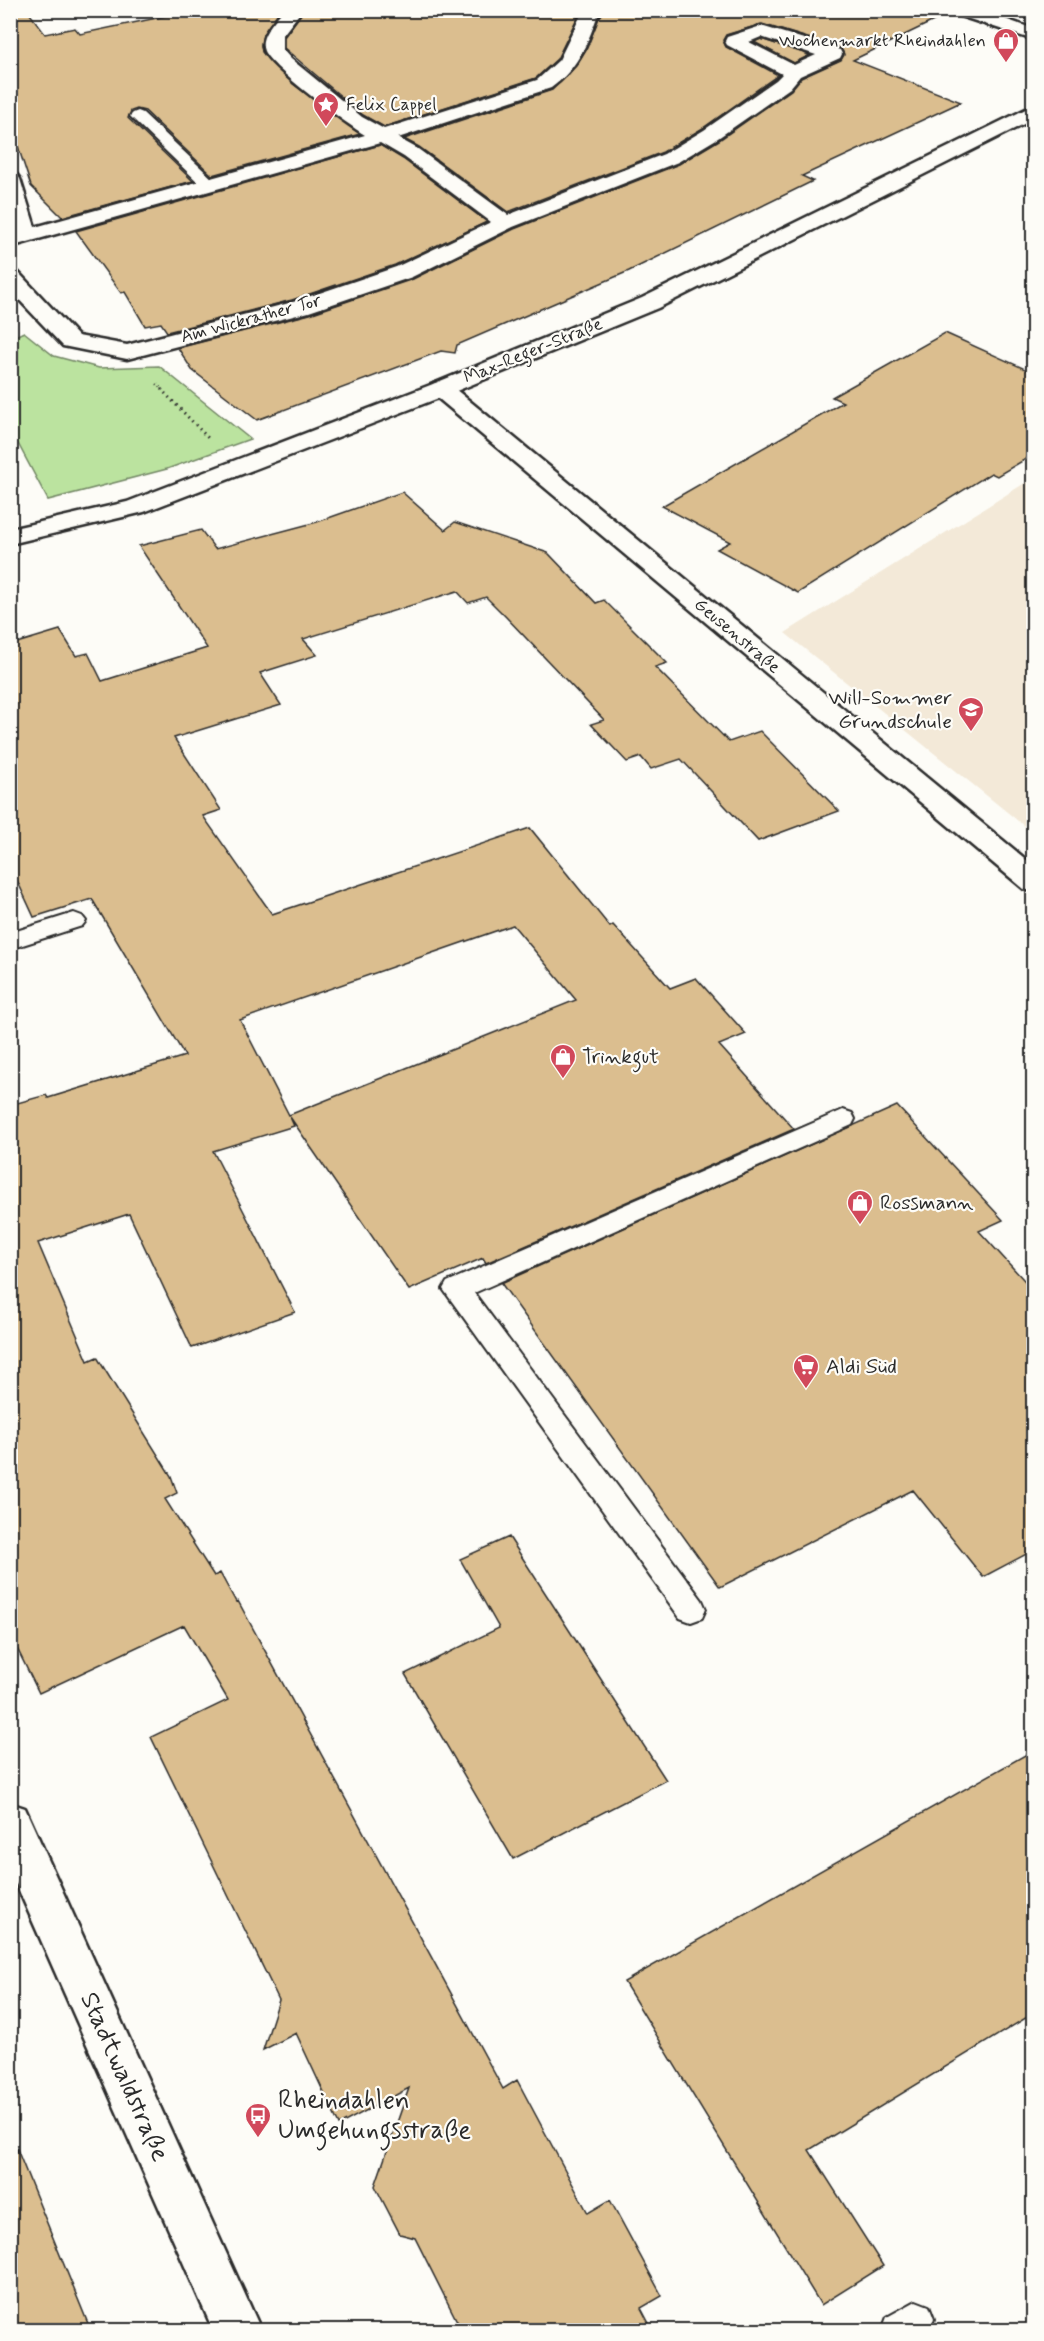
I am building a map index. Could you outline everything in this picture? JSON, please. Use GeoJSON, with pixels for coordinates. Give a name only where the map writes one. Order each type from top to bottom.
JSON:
{"type":"FeatureCollection","features":[{"type":"Feature","properties":{"kind":"street"},"geometry":{"type":"LineString","coordinates":[[293,10],[273,36],[273,50],[284,63],[355,121],[411,153],[506,223]]}},
{"type":"Feature","properties":{"kind":"street"},"geometry":{"type":"LineString","coordinates":[[10,178],[19,238],[380,137],[544,84],[561,73],[570,62],[589,15],[594,10]]}},
{"type":"Feature","properties":{"kind":"street"},"geometry":{"type":"LineString","coordinates":[[960,10],[1034,35]]}},
{"type":"Feature","properties":{"kind":"street","name":"Am Wickrather Tor"},"geometry":{"type":"LineString","coordinates":[[10,277],[71,341],[127,352],[301,307],[404,272],[506,223],[671,158],[774,91],[793,72]]}},
{"type":"Feature","properties":{"kind":"street","name":"Max-Reger-Straße"},"geometry":{"type":"LineString","coordinates":[[10,537],[135,507],[441,389],[650,303],[1034,111]]}},
{"type":"Feature","properties":{"kind":"street","name":"Geusenstraße"},"geometry":{"type":"LineString","coordinates":[[441,389],[1034,882]]}},
{"type":"Feature","properties":{"kind":"street","name":"Stadtwaldstraße"},"geometry":{"type":"LineString","coordinates":[[10,1822],[237,2331]]}},
{"type":"Feature","properties":{"kind":"lane"},"geometry":{"type":"LineString","coordinates":[[138,116],[210,185]]}},
{"type":"Feature","properties":{"kind":"lane"},"geometry":{"type":"LineString","coordinates":[[10,941],[74,921]]}},
{"type":"Feature","properties":{"kind":"lane"},"geometry":{"type":"LineString","coordinates":[[691,1609],[456,1289],[843,1119]]}},
{"type":"Feature","properties":{"kind":"path"},"geometry":{"type":"LineString","coordinates":[[127,352],[237,469]]}},
{"type":"Feature","properties":{"kind":"shaded area","name":"Will-Sommer Grundschule"},"geometry":{"type":"Polygon","coordinates":[[[1033,478],[1033,833],[785,633],[1033,478]]]}},
{"type":"Feature","properties":{"kind":"green space"},"geometry":{"type":"Polygon","coordinates":[[[24,332],[54,356],[99,368],[159,366],[250,439],[167,469],[48,500],[15,438],[11,437],[11,338],[24,332]]]}},
{"type":"Feature","properties":{"kind":"building"},"geometry":{"type":"Polygon","coordinates":[[[10,10],[27,10],[45,34],[75,28],[80,34],[195,10],[280,10],[263,34],[262,52],[293,84],[360,134],[212,175],[145,111],[137,109],[131,111],[128,118],[193,181],[62,217],[31,186],[10,122],[10,10]]]}},
{"type":"Feature","properties":{"kind":"building"},"geometry":{"type":"Polygon","coordinates":[[[304,10],[581,10],[557,59],[536,78],[384,127],[363,115],[284,48],[284,37],[304,10]]]}},
{"type":"Feature","properties":{"kind":"building"},"geometry":{"type":"Polygon","coordinates":[[[605,10],[949,10],[950,13],[853,60],[961,102],[802,176],[813,181],[629,271],[457,345],[455,353],[441,351],[257,420],[192,370],[178,348],[310,314],[413,279],[514,229],[679,164],[719,140],[791,90],[801,78],[841,60],[844,55],[841,48],[762,24],[726,35],[723,40],[726,47],[778,75],[703,128],[663,152],[508,212],[419,147],[404,139],[552,90],[576,66],[605,10]]]}},
{"type":"Feature","properties":{"kind":"building"},"geometry":{"type":"Polygon","coordinates":[[[761,39],[810,55],[794,63],[754,42],[761,39]]]}},
{"type":"Feature","properties":{"kind":"building"},"geometry":{"type":"Polygon","coordinates":[[[380,145],[403,159],[487,222],[395,265],[292,300],[167,332],[161,323],[145,326],[125,292],[121,293],[76,231],[380,145]]]}},
{"type":"Feature","properties":{"kind":"building"},"geometry":{"type":"Polygon","coordinates":[[[945,333],[1034,373],[1034,454],[997,476],[991,473],[798,593],[717,549],[730,542],[662,506],[843,402],[832,397],[945,333]]]}},
{"type":"Feature","properties":{"kind":"building"},"geometry":{"type":"Polygon","coordinates":[[[402,492],[445,530],[455,522],[548,553],[596,603],[604,600],[667,663],[655,667],[729,742],[760,731],[839,811],[758,841],[681,759],[651,769],[641,757],[627,762],[591,724],[604,720],[486,597],[468,603],[457,591],[303,639],[317,655],[260,673],[281,705],[174,738],[221,810],[203,816],[272,914],[530,828],[610,927],[613,925],[670,988],[696,978],[746,1034],[719,1045],[794,1129],[486,1263],[483,1258],[409,1290],[290,1117],[294,1126],[213,1151],[295,1312],[192,1348],[129,1214],[38,1243],[88,1361],[97,1357],[171,1476],[177,1493],[165,1499],[214,1576],[220,1573],[236,1602],[238,1601],[503,2089],[517,2080],[588,2213],[610,2200],[662,2296],[641,2308],[653,2331],[462,2331],[415,2238],[400,2234],[375,2186],[409,2088],[339,2125],[296,2033],[263,2050],[279,2000],[151,1737],[228,1700],[184,1625],[39,1693],[10,1634],[10,1105],[46,1095],[48,1098],[185,1056],[92,899],[34,917],[10,865],[10,645],[60,630],[76,656],[88,653],[102,681],[207,648],[139,546],[201,530],[215,549],[317,522],[402,492]],[[513,925],[240,1020],[289,1115],[576,1000],[513,925]]]}},
{"type":"Feature","properties":{"kind":"building","name":"Aldi Süd"},"geometry":{"type":"Polygon","coordinates":[[[897,1106],[1003,1220],[979,1231],[1034,1291],[1034,1550],[983,1577],[913,1490],[720,1587],[501,1283],[897,1106]]]}},
{"type":"Feature","properties":{"kind":"building"},"geometry":{"type":"Polygon","coordinates":[[[509,1537],[666,1780],[513,1859],[405,1674],[499,1628],[460,1559],[509,1537]]]}},
{"type":"Feature","properties":{"kind":"building"},"geometry":{"type":"Polygon","coordinates":[[[1034,1750],[1034,2013],[809,2150],[883,2266],[821,2305],[624,1982],[1034,1750]]]}},
{"type":"Feature","properties":{"kind":"building"},"geometry":{"type":"Polygon","coordinates":[[[12,2137],[91,2331],[10,2331],[10,2138],[12,2137]]]}},
{"type":"Feature","properties":{"kind":"place","name":"Wochenmarkt Rheindahlen"},"geometry":{"type":"Point","coordinates":[1006,64]}},
{"type":"Feature","properties":{"kind":"place","name":"Felix Cappel"},"geometry":{"type":"Point","coordinates":[326,128]}},
{"type":"Feature","properties":{"kind":"place","name":"Will-Sommer Grundschule"},"geometry":{"type":"Point","coordinates":[971,733]}},
{"type":"Feature","properties":{"kind":"place","name":"Trinkgut"},"geometry":{"type":"Point","coordinates":[563,1080]}},
{"type":"Feature","properties":{"kind":"place","name":"Rossmann"},"geometry":{"type":"Point","coordinates":[860,1226]}},
{"type":"Feature","properties":{"kind":"place","name":"Aldi Süd"},"geometry":{"type":"Point","coordinates":[806,1390]}},
{"type":"Feature","properties":{"kind":"place","name":"Rheindahlen Umgehungsstraße"},"geometry":{"type":"Point","coordinates":[258,2139]}}]}
